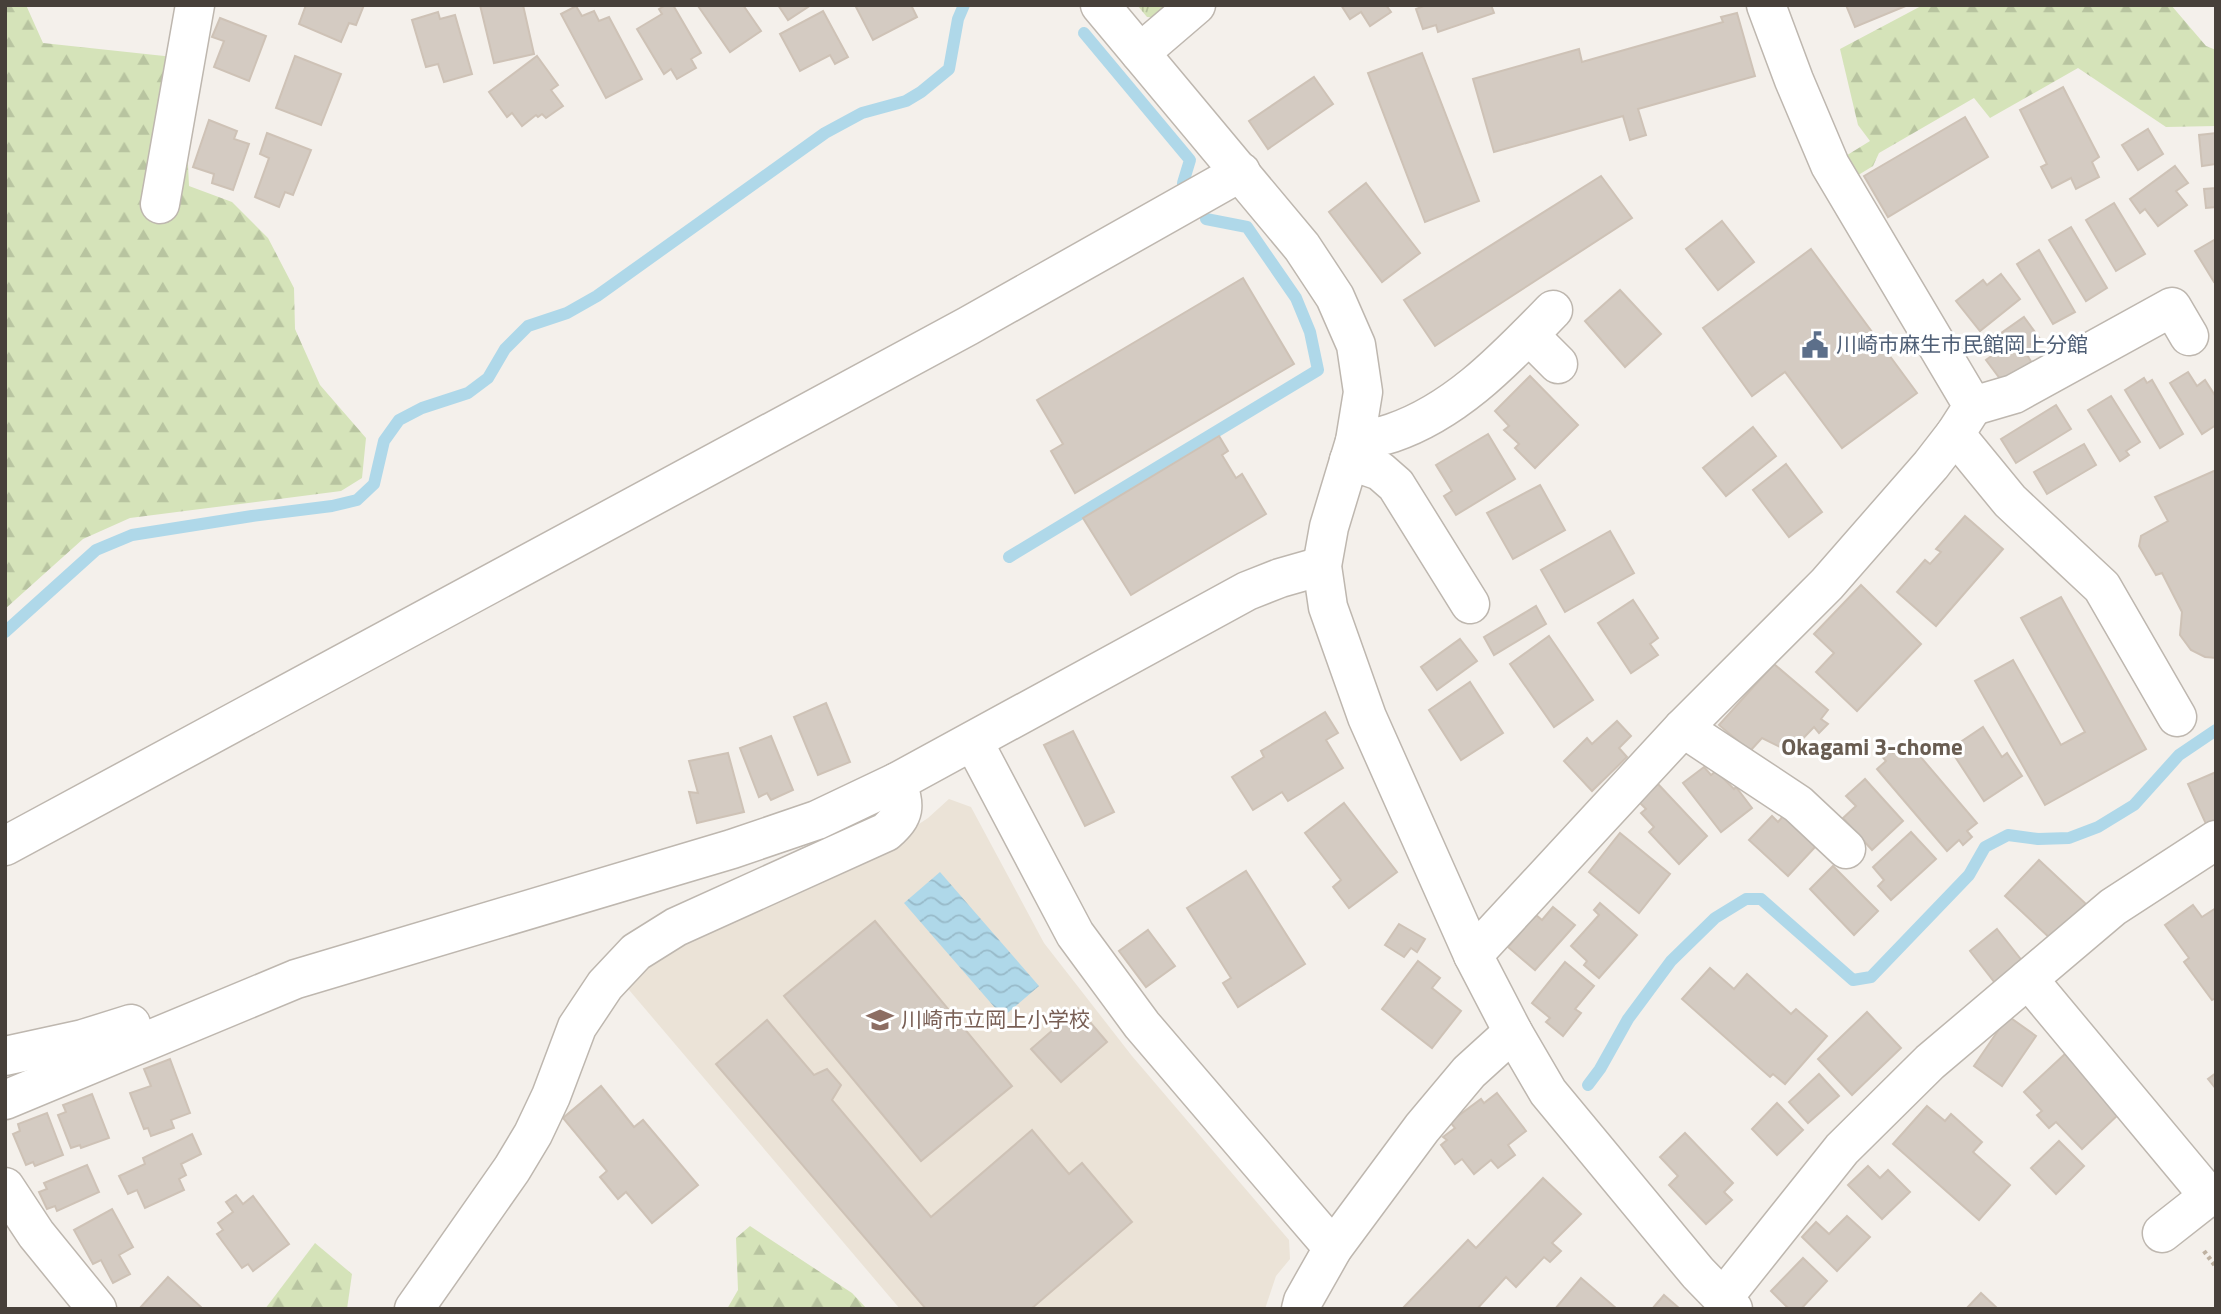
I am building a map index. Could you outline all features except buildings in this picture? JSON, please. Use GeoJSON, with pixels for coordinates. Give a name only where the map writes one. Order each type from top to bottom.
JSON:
{"type":"FeatureCollection","features":[{"type":"Feature","properties":{"kind":"street"},"geometry":{"type":"LineString","coordinates":[[160,204],[195,5]]}},
{"type":"Feature","properties":{"kind":"street"},"geometry":{"type":"LineString","coordinates":[[1100,5],[1302,247],[1335,298],[1356,345],[1363,392],[1352,451],[1329,527],[1322,566],[1328,607],[1367,717],[1473,955],[1548,1092],[1649,1216],[1728,1304],[1842,1149],[1930,1062],[2113,906],[2216,840]]}},
{"type":"Feature","properties":{"kind":"street"},"geometry":{"type":"LineString","coordinates":[[1140,53],[1196,5]]}},
{"type":"Feature","properties":{"kind":"street"},"geometry":{"type":"LineString","coordinates":[[1766,5],[1794,80],[1838,180],[1964,420],[2010,501],[2102,587],[2177,717]]}},
{"type":"Feature","properties":{"kind":"street"},"geometry":{"type":"LineString","coordinates":[[5,846],[956,332],[1241,173]]}},
{"type":"Feature","properties":{"kind":"street"},"geometry":{"type":"LineString","coordinates":[[1473,955],[1683,728],[1827,584],[1893,511],[1964,420],[2172,308]]}},
{"type":"Feature","properties":{"kind":"street"},"geometry":{"type":"LineString","coordinates":[[1352,451],[1432,415],[1488,375],[1541,323],[1558,364]]}},
{"type":"Feature","properties":{"kind":"street"},"geometry":{"type":"LineString","coordinates":[[1352,451],[1396,485],[1470,604]]}},
{"type":"Feature","properties":{"kind":"street"},"geometry":{"type":"LineString","coordinates":[[5,1100],[296,979],[732,849],[817,820],[897,782],[1247,591],[1322,566]]}},
{"type":"Feature","properties":{"kind":"street"},"geometry":{"type":"LineString","coordinates":[[1683,728],[1798,804],[1846,849]]}},
{"type":"Feature","properties":{"kind":"street"},"geometry":{"type":"LineString","coordinates":[[973,741],[1075,934],[1142,1026],[1334,1248]]}},
{"type":"Feature","properties":{"kind":"street"},"geometry":{"type":"LineString","coordinates":[[414,1309],[526,1146],[551,1096],[576,1027],[605,985],[636,952],[676,927],[886,832],[899,820],[903,802],[897,782]]}},
{"type":"Feature","properties":{"kind":"street"},"geometry":{"type":"LineString","coordinates":[[2028,979],[2209,1196],[2162,1233]]}},
{"type":"Feature","properties":{"kind":"street"},"geometry":{"type":"LineString","coordinates":[[5,1056],[83,1039],[131,1024],[140,1045]]}},
{"type":"Feature","properties":{"kind":"street"},"geometry":{"type":"LineString","coordinates":[[1301,1309],[1334,1248],[1422,1128],[1469,1072],[1513,1032]]}},
{"type":"Feature","properties":{"kind":"street"},"geometry":{"type":"LineString","coordinates":[[5,1187],[36,1234],[97,1309]]}},
{"type":"Feature","properties":{"kind":"shaded area","name":"川崎市立岡上小学校"},"geometry":{"type":"Polygon","coordinates":[[[949,799],[971,807],[1044,943],[1132,1056],[1289,1240],[1290,1259],[1276,1276],[1265,1309],[900,1309],[624,984],[672,942],[907,832],[949,799]]]}},
{"type":"Feature","properties":{"kind":"green space"},"geometry":{"type":"Polygon","coordinates":[[[5,5],[26,5],[43,43],[183,58],[189,186],[232,202],[268,238],[294,288],[295,329],[320,385],[366,438],[362,478],[341,491],[130,518],[83,539],[5,609],[5,5]]]}},
{"type":"Feature","properties":{"kind":"green space"},"geometry":{"type":"Polygon","coordinates":[[[1137,5],[1177,5],[1162,18],[1147,17],[1137,5]]]}},
{"type":"Feature","properties":{"kind":"green space"},"geometry":{"type":"Polygon","coordinates":[[[1923,5],[2171,5],[2206,46],[2216,50],[2216,126],[2166,127],[2078,68],[1990,118],[1974,98],[1879,153],[1873,166],[1847,182],[1836,162],[1870,141],[1858,125],[1840,49],[1923,5]]]}},
{"type":"Feature","properties":{"kind":"green space"},"geometry":{"type":"Polygon","coordinates":[[[750,1226],[852,1293],[867,1309],[727,1309],[738,1290],[736,1238],[750,1226]]]}},
{"type":"Feature","properties":{"kind":"green space"},"geometry":{"type":"Polygon","coordinates":[[[315,1243],[352,1274],[347,1309],[265,1309],[315,1243]]]}},
{"type":"Feature","properties":{"kind":"water"},"geometry":{"type":"Polygon","coordinates":[[[940,872],[1039,986],[1003,1017],[904,903],[940,872]]]}},
{"type":"Feature","properties":{"kind":"waterway"},"geometry":{"type":"LineString","coordinates":[[5,632],[96,550],[132,535],[357,500],[374,484],[384,441],[399,420],[422,408],[468,393],[488,378],[505,349],[528,326],[567,313],[597,296],[825,133],[862,113],[906,101],[921,92],[949,69],[958,19],[964,5]]}},
{"type":"Feature","properties":{"kind":"waterway"},"geometry":{"type":"LineString","coordinates":[[1084,33],[1190,160],[1183,183]]}},
{"type":"Feature","properties":{"kind":"waterway"},"geometry":{"type":"LineString","coordinates":[[1009,557],[1318,370],[1310,332],[1296,298],[1247,227],[1206,219]]}},
{"type":"Feature","properties":{"kind":"waterway"},"geometry":{"type":"LineString","coordinates":[[1588,1085],[1628,1019],[1671,961],[1715,918],[1746,899],[1761,899],[1853,980],[1871,977],[1969,875],[1985,847],[2008,835],[2038,839],[2069,838],[2098,827],[2134,805],[2179,755],[2216,730]]}},
{"type":"Feature","properties":{"kind":"place","name":"川崎市麻生市民館岡上分館"},"geometry":{"type":"Point","coordinates":[1815,345]}},
{"type":"Feature","properties":{"kind":"place","name":"川崎市立岡上小学校"},"geometry":{"type":"Point","coordinates":[880,1020]}},
{"type":"Feature","properties":{"kind":"district","name":"Okagami 3-chome"},"geometry":{"type":"Point","coordinates":[1872,747]}}]}
